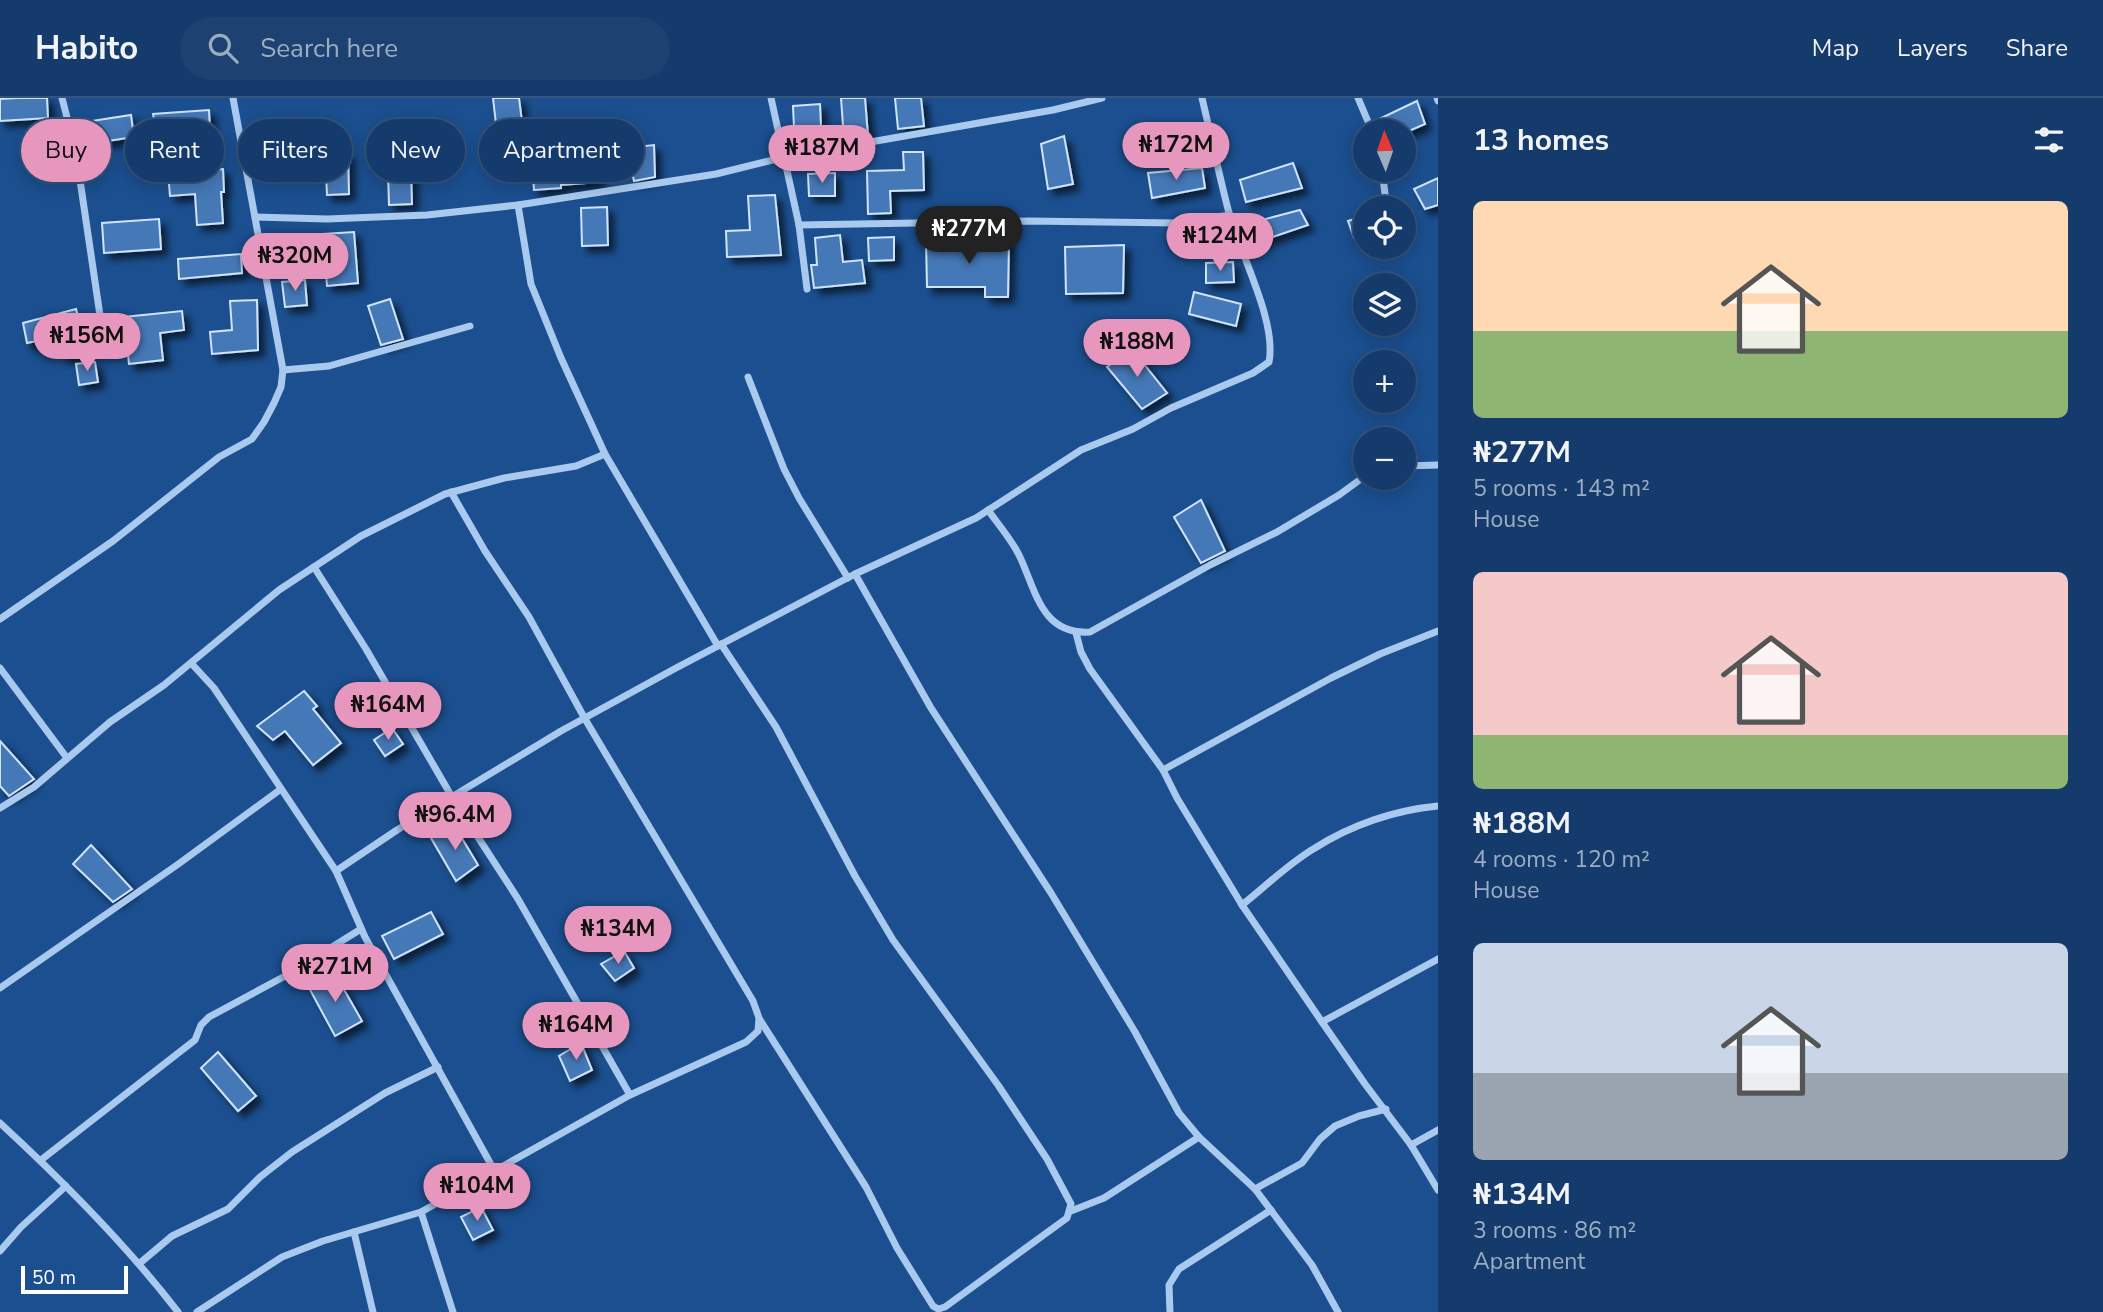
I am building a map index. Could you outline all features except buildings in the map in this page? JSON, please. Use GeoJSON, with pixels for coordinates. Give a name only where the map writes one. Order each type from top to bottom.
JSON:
{"type":"FeatureCollection","features":[{"type":"Feature","properties":{"kind":"street"},"geometry":{"type":"LineString","coordinates":[[62,98],[76,153],[102,329]]}},
{"type":"Feature","properties":{"kind":"street"},"geometry":{"type":"LineString","coordinates":[[0,620],[113,541],[219,457],[252,439],[274,403],[281,387],[283,370],[233,98]]}},
{"type":"Feature","properties":{"kind":"street"},"geometry":{"type":"LineString","coordinates":[[771,98],[799,225],[807,289]]}},
{"type":"Feature","properties":{"kind":"street"},"geometry":{"type":"LineString","coordinates":[[255,217],[327,219],[427,215],[518,205],[716,174],[785,157],[1053,110],[1102,98]]}},
{"type":"Feature","properties":{"kind":"street"},"geometry":{"type":"LineString","coordinates":[[336,871],[452,797],[719,645],[852,576],[945,534],[988,510],[1081,450],[1253,373],[1269,362],[1272,347],[1230,215],[1202,98]]}},
{"type":"Feature","properties":{"kind":"street"},"geometry":{"type":"LineString","coordinates":[[1358,98],[1367,119]]}},
{"type":"Feature","properties":{"kind":"street"},"geometry":{"type":"LineString","coordinates":[[1384,182],[1385,194]]}},
{"type":"Feature","properties":{"kind":"street"},"geometry":{"type":"LineString","coordinates":[[451,492],[485,551],[529,617],[585,719],[753,1001],[759,1018],[866,1187],[897,1248],[933,1306],[938,1309],[945,1307],[1067,1219],[1071,1204],[1053,1170],[1012,1106],[893,940],[855,876],[776,727],[719,645],[605,454],[531,284],[518,205]]}},
{"type":"Feature","properties":{"kind":"street"},"geometry":{"type":"LineString","coordinates":[[799,225],[1029,221],[1176,223],[1230,215]]}},
{"type":"Feature","properties":{"kind":"street"},"geometry":{"type":"LineString","coordinates":[[283,370],[329,366],[470,327]]}},
{"type":"Feature","properties":{"kind":"street"},"geometry":{"type":"LineString","coordinates":[[748,377],[789,479],[852,576],[931,708],[1051,893],[1121,1009],[1179,1113],[1199,1137],[1255,1189],[1312,1265],[1338,1312]]}},
{"type":"Feature","properties":{"kind":"street"},"geometry":{"type":"LineString","coordinates":[[0,808],[34,787],[110,722],[164,685],[279,590],[361,536],[451,492],[504,478],[576,466],[605,454]]}},
{"type":"Feature","properties":{"kind":"street"},"geometry":{"type":"LineString","coordinates":[[1416,466],[1438,465]]}},
{"type":"Feature","properties":{"kind":"street"},"geometry":{"type":"LineString","coordinates":[[988,510],[1018,553],[1037,599],[1049,618],[1062,628],[1076,633],[1090,632],[1210,565],[1277,532],[1353,485]]}},
{"type":"Feature","properties":{"kind":"street"},"geometry":{"type":"LineString","coordinates":[[314,567],[366,649],[452,797],[518,900],[630,1095]]}},
{"type":"Feature","properties":{"kind":"street"},"geometry":{"type":"LineString","coordinates":[[1163,770],[1331,678],[1380,654],[1438,631]]}},
{"type":"Feature","properties":{"kind":"street"},"geometry":{"type":"LineString","coordinates":[[1076,633],[1081,652],[1090,669],[1163,770],[1242,905],[1365,1084],[1411,1144],[1438,1189]]}},
{"type":"Feature","properties":{"kind":"street"},"geometry":{"type":"LineString","coordinates":[[191,663],[214,688],[336,871],[361,929],[494,1170]]}},
{"type":"Feature","properties":{"kind":"street"},"geometry":{"type":"LineString","coordinates":[[0,668],[67,758]]}},
{"type":"Feature","properties":{"kind":"street"},"geometry":{"type":"LineString","coordinates":[[0,988],[281,789]]}},
{"type":"Feature","properties":{"kind":"street"},"geometry":{"type":"LineString","coordinates":[[1242,905],[1314,848],[1384,816],[1438,806]]}},
{"type":"Feature","properties":{"kind":"street"},"geometry":{"type":"LineString","coordinates":[[41,1160],[195,1040],[201,1025],[209,1017],[287,975],[361,929]]}},
{"type":"Feature","properties":{"kind":"street"},"geometry":{"type":"LineString","coordinates":[[1322,1022],[1438,959]]}},
{"type":"Feature","properties":{"kind":"street"},"geometry":{"type":"LineString","coordinates":[[197,1312],[282,1256],[421,1212],[630,1095],[746,1042],[758,1031],[759,1018]]}},
{"type":"Feature","properties":{"kind":"street"},"geometry":{"type":"LineString","coordinates":[[140,1263],[172,1236],[229,1209],[260,1177],[292,1152],[385,1093],[438,1067]]}},
{"type":"Feature","properties":{"kind":"street"},"geometry":{"type":"LineString","coordinates":[[1255,1189],[1303,1163],[1320,1139],[1335,1126],[1385,1109]]}},
{"type":"Feature","properties":{"kind":"street"},"geometry":{"type":"LineString","coordinates":[[0,1123],[41,1160],[140,1263],[178,1312]]}},
{"type":"Feature","properties":{"kind":"street"},"geometry":{"type":"LineString","coordinates":[[1411,1144],[1438,1130]]}},
{"type":"Feature","properties":{"kind":"street"},"geometry":{"type":"LineString","coordinates":[[1071,1211],[1104,1198],[1199,1137]]}},
{"type":"Feature","properties":{"kind":"street"},"geometry":{"type":"LineString","coordinates":[[0,1251],[21,1227],[66,1186]]}},
{"type":"Feature","properties":{"kind":"street"},"geometry":{"type":"LineString","coordinates":[[1171,1312],[1169,1285],[1179,1269],[1271,1210]]}},
{"type":"Feature","properties":{"kind":"street"},"geometry":{"type":"LineString","coordinates":[[421,1212],[453,1312]]}},
{"type":"Feature","properties":{"kind":"street"},"geometry":{"type":"LineString","coordinates":[[354,1232],[373,1312]]}}]}
